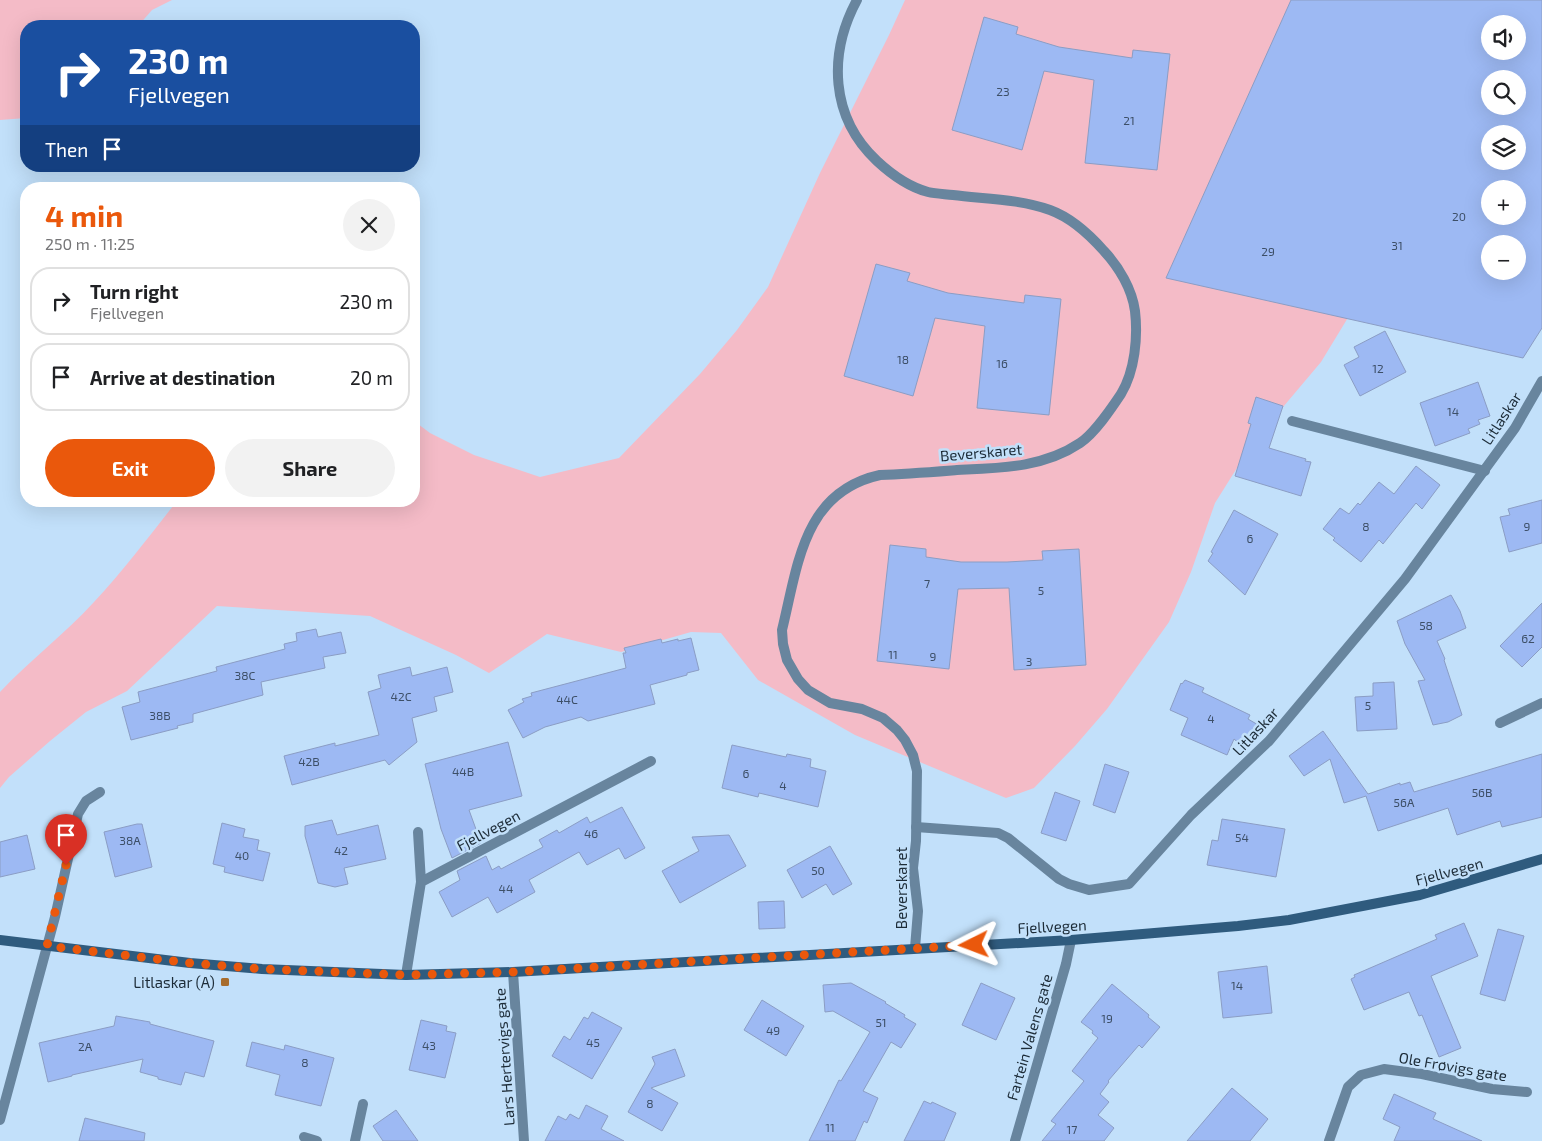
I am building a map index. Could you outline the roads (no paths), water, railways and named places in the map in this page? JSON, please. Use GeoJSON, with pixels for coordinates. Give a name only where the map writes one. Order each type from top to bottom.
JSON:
{"type":"FeatureCollection","features":[{"type":"Feature","properties":{"kind":"main road","name":"Fjellvegen"},"geometry":{"type":"LineString","coordinates":[[0,940],[199,964],[262,969],[406,975],[513,972],[1071,940],[1238,926],[1289,920],[1420,895],[1542,859]]}},
{"type":"Feature","properties":{"kind":"street","name":"Beverskaret"},"geometry":{"type":"LineString","coordinates":[[857,0],[844,31],[839,50],[838,87],[852,128],[876,160],[890,173],[928,192],[1018,203],[1050,210],[1073,222],[1094,239],[1110,257],[1125,279],[1133,299],[1136,326],[1135,348],[1122,392],[1103,419],[1082,442],[1054,458],[1014,467],[880,475],[865,479],[855,483],[830,500],[818,515],[802,547],[782,630],[787,660],[798,679],[808,690],[820,698],[841,706],[862,709],[884,718],[905,740],[913,755],[917,771],[916,841],[913,868],[918,912],[915,948]]}},
{"type":"Feature","properties":{"kind":"street","name":"Litlaskar"},"geometry":{"type":"LineString","coordinates":[[998,834],[1008,838],[1059,878],[1074,886],[1089,890],[1129,884],[1191,815],[1269,741],[1405,579],[1515,428],[1542,381]]}},
{"type":"Feature","properties":{"kind":"street"},"geometry":{"type":"LineString","coordinates":[[1292,421],[1484,471]]}},
{"type":"Feature","properties":{"kind":"street"},"geometry":{"type":"LineString","coordinates":[[1500,723],[1542,703]]}},
{"type":"Feature","properties":{"kind":"street","name":"Fjellvegen"},"geometry":{"type":"LineString","coordinates":[[421,882],[651,761]]}},
{"type":"Feature","properties":{"kind":"street"},"geometry":{"type":"LineString","coordinates":[[0,1120],[47,946],[78,814],[86,801],[100,792]]}},
{"type":"Feature","properties":{"kind":"street","name":"Beverskaret"},"geometry":{"type":"LineString","coordinates":[[916,827],[998,834]]}},
{"type":"Feature","properties":{"kind":"street"},"geometry":{"type":"LineString","coordinates":[[406,975],[421,882],[418,832]]}},
{"type":"Feature","properties":{"kind":"street","name":"Fartein Valens gate"},"geometry":{"type":"LineString","coordinates":[[1015,1141],[1066,964],[1071,940]]}},
{"type":"Feature","properties":{"kind":"street","name":"Lars Hertervigs gate"},"geometry":{"type":"LineString","coordinates":[[513,972],[524,1141]]}},
{"type":"Feature","properties":{"kind":"street","name":"Ole Frøvigs gate"},"geometry":{"type":"LineString","coordinates":[[1330,1141],[1348,1087],[1361,1075],[1384,1069],[1422,1074],[1492,1089],[1527,1092]]}},
{"type":"Feature","properties":{"kind":"street"},"geometry":{"type":"LineString","coordinates":[[355,1141],[363,1104]]}},
{"type":"Feature","properties":{"kind":"street"},"geometry":{"type":"LineString","coordinates":[[304,1137],[317,1141]]}},
{"type":"Feature","properties":{"kind":"place","name":"Litlaskar (A)"},"geometry":{"type":"Point","coordinates":[225,982]}}]}
